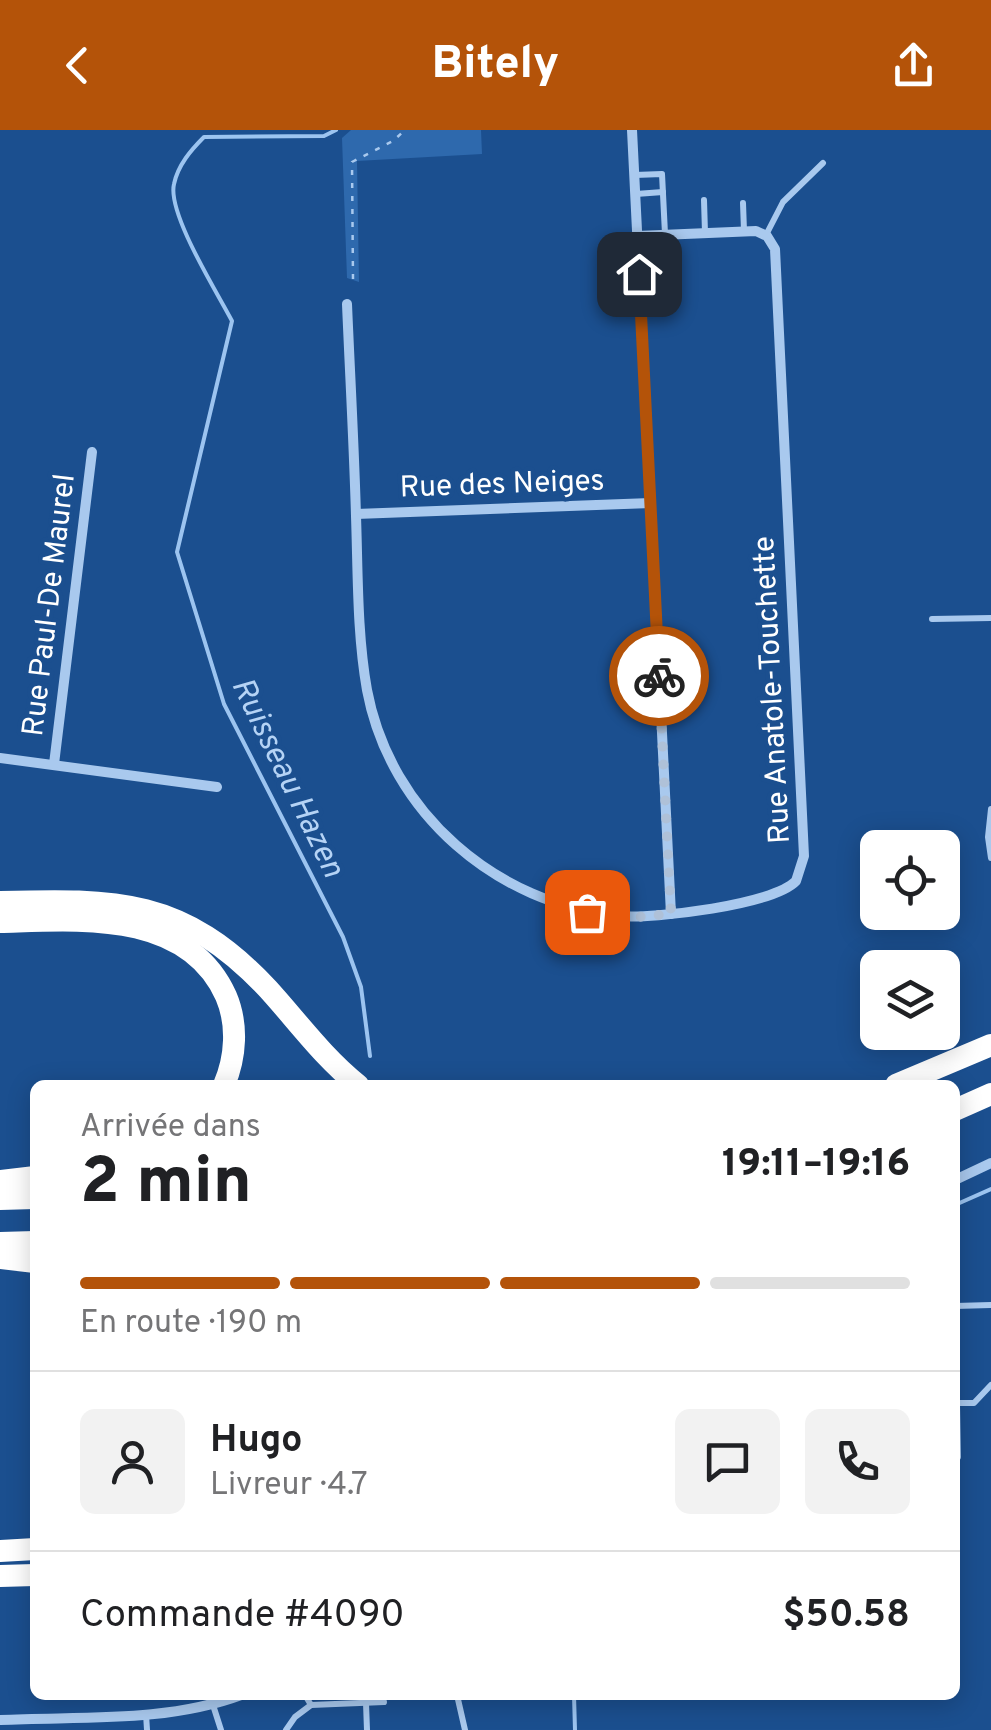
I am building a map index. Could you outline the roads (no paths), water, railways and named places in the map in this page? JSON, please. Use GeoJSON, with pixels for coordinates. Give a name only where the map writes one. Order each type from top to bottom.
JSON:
{"type":"FeatureCollection","features":[{"type":"Feature","properties":{"kind":"highway"},"geometry":{"type":"LineString","coordinates":[[0,902],[117,902],[190,926],[238,960],[353,1080]]}},
{"type":"Feature","properties":{"kind":"highway"},"geometry":{"type":"LineString","coordinates":[[0,922],[80,920],[125,924],[160,935],[190,951],[219,982],[232,1013],[234,1051],[225,1080]]}},
{"type":"Feature","properties":{"kind":"highway"},"geometry":{"type":"LineString","coordinates":[[908,1080],[991,1045]]}},
{"type":"Feature","properties":{"kind":"highway"},"geometry":{"type":"LineString","coordinates":[[960,1108],[991,1094]]}},
{"type":"Feature","properties":{"kind":"highway"},"geometry":{"type":"LineString","coordinates":[[0,1180],[30,1177]]}},
{"type":"Feature","properties":{"kind":"highway"},"geometry":{"type":"LineString","coordinates":[[0,1200],[30,1198]]}},
{"type":"Feature","properties":{"kind":"highway"},"geometry":{"type":"LineString","coordinates":[[0,1243],[30,1242]]}},
{"type":"Feature","properties":{"kind":"highway"},"geometry":{"type":"LineString","coordinates":[[0,1258],[30,1261]]}},
{"type":"Feature","properties":{"kind":"highway"},"geometry":{"type":"LineString","coordinates":[[0,1551],[30,1550]]}},
{"type":"Feature","properties":{"kind":"highway"},"geometry":{"type":"LineString","coordinates":[[0,1576],[30,1575]]}},
{"type":"Feature","properties":{"kind":"street"},"geometry":{"type":"LineString","coordinates":[[632,130],[671,914]]}},
{"type":"Feature","properties":{"kind":"street"},"geometry":{"type":"LineString","coordinates":[[637,236],[744,232],[766,235]]}},
{"type":"Feature","properties":{"kind":"street","name":"Rue Anatole-Touchette"},"geometry":{"type":"LineString","coordinates":[[346,304],[367,691],[387,752],[414,799],[463,852],[494,874],[534,895],[602,914],[671,914],[778,894],[796,881],[804,862],[776,254],[766,235]]}},
{"type":"Feature","properties":{"kind":"street","name":"Rue Paul-De Maurel"},"geometry":{"type":"LineString","coordinates":[[54,764],[92,452]]}},
{"type":"Feature","properties":{"kind":"street","name":"Rue des Neiges"},"geometry":{"type":"LineString","coordinates":[[356,514],[650,502]]}},
{"type":"Feature","properties":{"kind":"street"},"geometry":{"type":"LineString","coordinates":[[0,758],[218,787]]}},
{"type":"Feature","properties":{"kind":"street"},"geometry":{"type":"LineString","coordinates":[[960,1178],[991,1163]]}},
{"type":"Feature","properties":{"kind":"street"},"geometry":{"type":"LineString","coordinates":[[0,1720],[146,1713],[227,1700]]}},
{"type":"Feature","properties":{"kind":"street"},"geometry":{"type":"LineString","coordinates":[[96,1716],[97,1730]]}},
{"type":"Feature","properties":{"kind":"lane"},"geometry":{"type":"LineString","coordinates":[[766,235],[783,202],[823,163]]}},
{"type":"Feature","properties":{"kind":"lane"},"geometry":{"type":"LineString","coordinates":[[634,175],[662,174],[665,235]]}},
{"type":"Feature","properties":{"kind":"lane"},"geometry":{"type":"LineString","coordinates":[[635,194],[663,192]]}},
{"type":"Feature","properties":{"kind":"lane"},"geometry":{"type":"LineString","coordinates":[[704,200],[705,233]]}},
{"type":"Feature","properties":{"kind":"lane"},"geometry":{"type":"LineString","coordinates":[[743,203],[744,232]]}},
{"type":"Feature","properties":{"kind":"lane"},"geometry":{"type":"LineString","coordinates":[[932,619],[991,618]]}},
{"type":"Feature","properties":{"kind":"lane"},"geometry":{"type":"LineString","coordinates":[[991,809],[991,858]]}},
{"type":"Feature","properties":{"kind":"lane"},"geometry":{"type":"LineString","coordinates":[[960,1306],[991,1305]]}},
{"type":"Feature","properties":{"kind":"lane"},"geometry":{"type":"LineString","coordinates":[[960,1403],[974,1403],[991,1386]]}},
{"type":"Feature","properties":{"kind":"lane"},"geometry":{"type":"LineString","coordinates":[[307,1700],[311,1706]]}},
{"type":"Feature","properties":{"kind":"lane"},"geometry":{"type":"LineString","coordinates":[[458,1700],[465,1730]]}},
{"type":"Feature","properties":{"kind":"lane"},"geometry":{"type":"LineString","coordinates":[[286,1730],[295,1717],[311,1706],[384,1702]]}},
{"type":"Feature","properties":{"kind":"lane"},"geometry":{"type":"LineString","coordinates":[[366,1703],[367,1730]]}},
{"type":"Feature","properties":{"kind":"lane"},"geometry":{"type":"LineString","coordinates":[[213,1705],[221,1730]]}},
{"type":"Feature","properties":{"kind":"lane"},"geometry":{"type":"LineString","coordinates":[[146,1713],[147,1730]]}},
{"type":"Feature","properties":{"kind":"waterway","name":"Ruisseau Hazen"},"geometry":{"type":"LineString","coordinates":[[336,130],[324,136],[204,137],[176,177],[174,197],[178,214],[232,321],[177,552],[224,704],[343,937],[361,987],[370,1056]]}},
{"type":"Feature","properties":{"kind":"waterway"},"geometry":{"type":"LineString","coordinates":[[960,1203],[991,1189]]}},
{"type":"Feature","properties":{"kind":"waterway","name":"Ruisseau Hazen"},"geometry":{"type":"LineString","coordinates":[[574,1700],[575,1730]]}}]}
